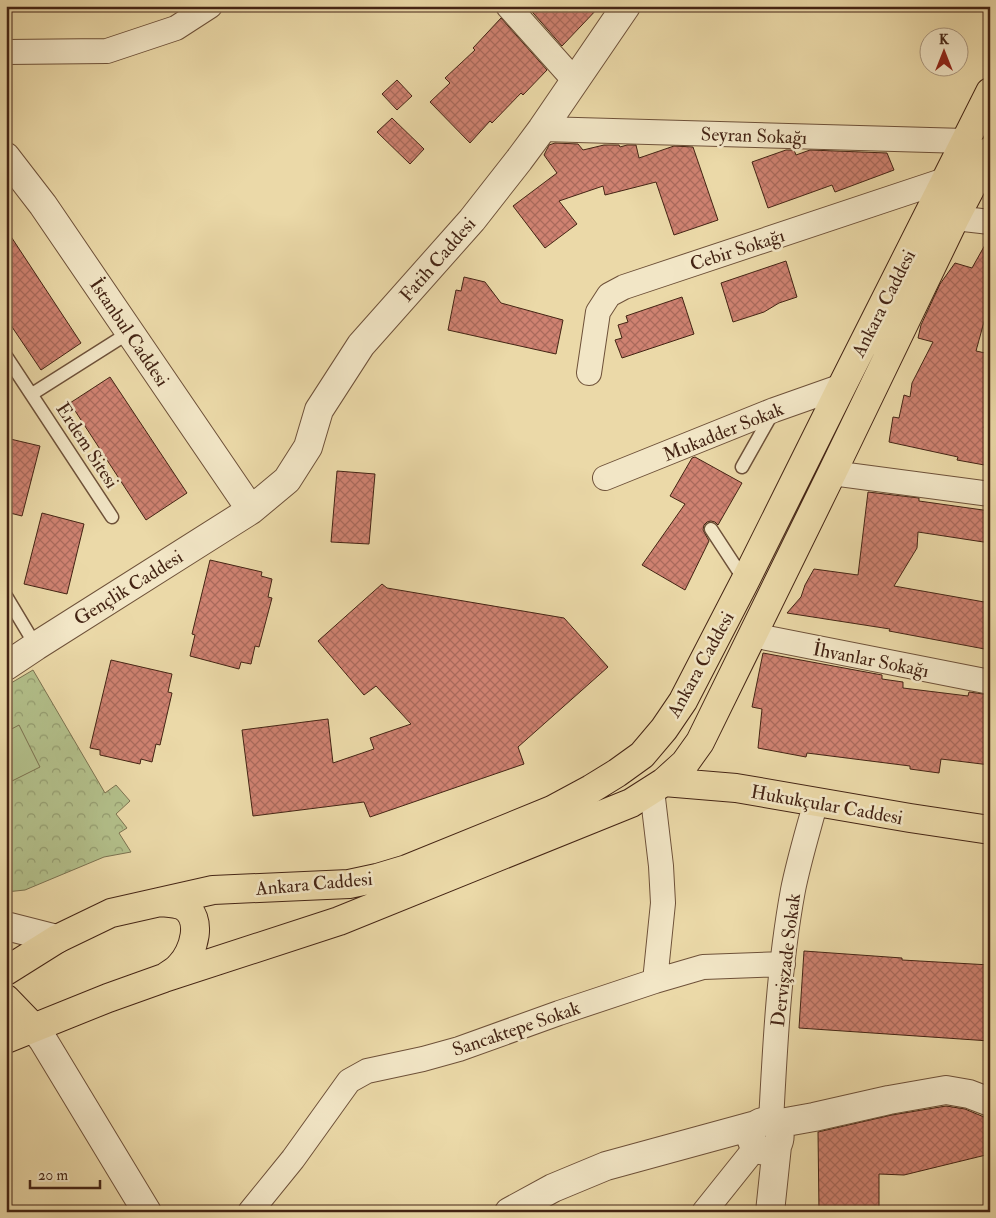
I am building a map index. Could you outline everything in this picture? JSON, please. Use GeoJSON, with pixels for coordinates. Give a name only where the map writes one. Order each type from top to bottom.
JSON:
{"type":"FeatureCollection","features":[{"type":"Feature","properties":{"kind":"main road","name":"Ankara Caddesi"},"geometry":{"type":"LineString","coordinates":[[6,1039],[164,978],[340,921],[631,803],[658,786],[685,763],[700,742],[955,218],[977,146],[990,92]]}},
{"type":"Feature","properties":{"kind":"main road","name":"Ankara Caddesi"},"geometry":{"type":"LineString","coordinates":[[6,971],[57,939],[111,913],[213,890],[349,884],[376,878],[438,856],[552,810],[617,773],[642,754],[664,729],[683,701],[745,582],[945,180],[977,146]]}},
{"type":"Feature","properties":{"kind":"main road","name":"Hukukçular Caddesi"},"geometry":{"type":"LineString","coordinates":[[658,786],[736,788],[990,830]]}},
{"type":"Feature","properties":{"kind":"main road"},"geometry":{"type":"LineString","coordinates":[[159,902],[185,907],[193,917],[196,935],[192,950],[180,966],[164,978]]}},
{"type":"Feature","properties":{"kind":"main road"},"geometry":{"type":"LineString","coordinates":[[6,999],[33,1027]]}},
{"type":"Feature","properties":{"kind":"street"},"geometry":{"type":"LineString","coordinates":[[6,52],[107,51],[176,28],[210,6]]}},
{"type":"Feature","properties":{"kind":"street"},"geometry":{"type":"LineString","coordinates":[[508,6],[575,81]]}},
{"type":"Feature","properties":{"kind":"street","name":"Fatih Caddesi"},"geometry":{"type":"LineString","coordinates":[[251,510],[287,480],[308,447],[319,410],[361,346],[472,220],[542,129],[626,6]]}},
{"type":"Feature","properties":{"kind":"street","name":"Seyran Sokağı"},"geometry":{"type":"LineString","coordinates":[[542,129],[977,146]]}},
{"type":"Feature","properties":{"kind":"street","name":"İstanbul Caddesi"},"geometry":{"type":"LineString","coordinates":[[10,170],[43,205],[251,510]]}},
{"type":"Feature","properties":{"kind":"street","name":"Cebir Sokağı"},"geometry":{"type":"LineString","coordinates":[[589,373],[598,312],[609,295],[624,287],[945,180]]}},
{"type":"Feature","properties":{"kind":"street"},"geometry":{"type":"LineString","coordinates":[[955,218],[990,222]]}},
{"type":"Feature","properties":{"kind":"street","name":"Mukadder Sokak"},"geometry":{"type":"LineString","coordinates":[[605,478],[774,410],[842,386]]}},
{"type":"Feature","properties":{"kind":"street"},"geometry":{"type":"LineString","coordinates":[[832,473],[990,494]]}},
{"type":"Feature","properties":{"kind":"street","name":"Gençlik Caddesi"},"geometry":{"type":"LineString","coordinates":[[6,666],[251,510]]}},
{"type":"Feature","properties":{"kind":"street","name":"İhvanlar Sokağı"},"geometry":{"type":"LineString","coordinates":[[752,635],[990,682]]}},
{"type":"Feature","properties":{"kind":"street"},"geometry":{"type":"LineString","coordinates":[[655,981],[663,903],[658,786]]}},
{"type":"Feature","properties":{"kind":"street","name":"Dervişzade Sokak"},"geometry":{"type":"LineString","coordinates":[[766,1136],[784,945],[793,889],[816,802]]}},
{"type":"Feature","properties":{"kind":"street"},"geometry":{"type":"LineString","coordinates":[[6,926],[57,939]]}},
{"type":"Feature","properties":{"kind":"street","name":"Sancaktepe Sokak"},"geometry":{"type":"LineString","coordinates":[[250,1212],[293,1159],[349,1081],[367,1072],[459,1049],[559,1013],[703,967],[783,964]]}},
{"type":"Feature","properties":{"kind":"street"},"geometry":{"type":"LineString","coordinates":[[33,1027],[43,1040],[147,1212]]}},
{"type":"Feature","properties":{"kind":"street"},"geometry":{"type":"LineString","coordinates":[[509,1212],[553,1188],[606,1166],[681,1144],[766,1136],[814,1117],[888,1100],[946,1090],[970,1094],[990,1102]]}},
{"type":"Feature","properties":{"kind":"street"},"geometry":{"type":"LineString","coordinates":[[766,1136],[770,1211]]}},
{"type":"Feature","properties":{"kind":"street"},"geometry":{"type":"LineString","coordinates":[[704,1212],[766,1136]]}},
{"type":"Feature","properties":{"kind":"lane","name":"Erdem Sitesi"},"geometry":{"type":"LineString","coordinates":[[32,394],[130,332]]}},
{"type":"Feature","properties":{"kind":"lane","name":"Erdem Sitesi"},"geometry":{"type":"LineString","coordinates":[[6,356],[112,517]]}},
{"type":"Feature","properties":{"kind":"lane"},"geometry":{"type":"LineString","coordinates":[[742,467],[774,410]]}},
{"type":"Feature","properties":{"kind":"lane"},"geometry":{"type":"LineString","coordinates":[[711,530],[745,582]]}},
{"type":"Feature","properties":{"kind":"lane"},"geometry":{"type":"LineString","coordinates":[[6,596],[36,646]]}},
{"type":"Feature","properties":{"kind":"green space"},"geometry":{"type":"Polygon","coordinates":[[[33,670],[105,793],[116,785],[130,801],[116,814],[127,828],[119,833],[131,852],[104,857],[25,890],[6,892],[6,686],[33,670]]]}},
{"type":"Feature","properties":{"kind":"green space"},"geometry":{"type":"Polygon","coordinates":[[[19,725],[40,767],[6,784],[6,732],[19,725]]]}},
{"type":"Feature","properties":{"kind":"building"},"geometry":{"type":"Polygon","coordinates":[[[527,6],[600,6],[562,46],[527,6]]]}},
{"type":"Feature","properties":{"kind":"building"},"geometry":{"type":"Polygon","coordinates":[[[501,18],[547,70],[492,123],[490,121],[470,143],[430,102],[450,83],[445,78],[475,50],[473,48],[501,18]]]}},
{"type":"Feature","properties":{"kind":"building"},"geometry":{"type":"Polygon","coordinates":[[[397,80],[412,96],[397,110],[382,94],[397,80]]]}},
{"type":"Feature","properties":{"kind":"building"},"geometry":{"type":"Polygon","coordinates":[[[392,118],[424,149],[410,164],[377,132],[392,118]]]}},
{"type":"Feature","properties":{"kind":"building"},"geometry":{"type":"Polygon","coordinates":[[[555,143],[578,144],[583,150],[604,145],[619,145],[620,147],[636,145],[639,158],[674,146],[693,147],[718,220],[674,235],[656,182],[605,195],[603,186],[559,201],[577,224],[545,248],[513,206],[557,173],[544,155],[549,145],[555,143]]]}},
{"type":"Feature","properties":{"kind":"building"},"geometry":{"type":"Polygon","coordinates":[[[786,150],[794,150],[796,155],[810,150],[887,153],[894,170],[835,192],[832,185],[768,208],[752,162],[786,150]]]}},
{"type":"Feature","properties":{"kind":"building"},"geometry":{"type":"Polygon","coordinates":[[[6,229],[81,343],[41,370],[6,318],[6,229]]]}},
{"type":"Feature","properties":{"kind":"building"},"geometry":{"type":"Polygon","coordinates":[[[990,236],[990,300],[976,351],[990,354],[990,393],[984,428],[990,428],[990,466],[957,460],[958,457],[889,442],[893,417],[899,418],[904,395],[910,397],[912,383],[933,342],[918,338],[921,325],[940,284],[955,263],[972,268],[990,236]]]}},
{"type":"Feature","properties":{"kind":"building"},"geometry":{"type":"Polygon","coordinates":[[[786,261],[797,297],[779,303],[764,312],[733,322],[721,283],[786,261]]]}},
{"type":"Feature","properties":{"kind":"building"},"geometry":{"type":"Polygon","coordinates":[[[464,277],[485,282],[501,303],[563,320],[556,354],[448,330],[456,290],[461,291],[464,277]]]}},
{"type":"Feature","properties":{"kind":"building"},"geometry":{"type":"Polygon","coordinates":[[[682,297],[694,334],[622,358],[615,340],[622,338],[618,325],[628,322],[626,316],[682,297]]]}},
{"type":"Feature","properties":{"kind":"building"},"geometry":{"type":"Polygon","coordinates":[[[110,377],[187,493],[146,520],[70,403],[110,377]]]}},
{"type":"Feature","properties":{"kind":"building"},"geometry":{"type":"Polygon","coordinates":[[[6,438],[40,446],[22,516],[6,512],[6,438]]]}},
{"type":"Feature","properties":{"kind":"building"},"geometry":{"type":"Polygon","coordinates":[[[695,457],[742,483],[718,525],[711,521],[704,525],[703,530],[709,541],[685,590],[642,565],[685,504],[670,496],[692,458],[695,457]]]}},
{"type":"Feature","properties":{"kind":"building"},"geometry":{"type":"Polygon","coordinates":[[[337,471],[375,474],[369,544],[331,542],[337,471]]]}},
{"type":"Feature","properties":{"kind":"building"},"geometry":{"type":"Polygon","coordinates":[[[868,492],[919,498],[919,501],[990,511],[990,543],[918,532],[917,548],[894,586],[990,603],[990,650],[889,631],[890,629],[787,613],[801,597],[814,569],[858,575],[868,492]]]}},
{"type":"Feature","properties":{"kind":"building"},"geometry":{"type":"Polygon","coordinates":[[[42,513],[84,524],[67,594],[24,584],[42,513]]]}},
{"type":"Feature","properties":{"kind":"building"},"geometry":{"type":"Polygon","coordinates":[[[210,560],[262,572],[261,576],[272,579],[268,597],[272,598],[259,647],[255,646],[251,664],[241,662],[239,669],[190,656],[195,635],[192,634],[210,560]]]}},
{"type":"Feature","properties":{"kind":"building"},"geometry":{"type":"Polygon","coordinates":[[[382,584],[387,588],[564,618],[608,667],[518,747],[524,764],[370,817],[364,802],[253,816],[242,730],[328,719],[333,763],[374,749],[370,738],[411,724],[376,686],[364,695],[318,641],[382,584]]]}},
{"type":"Feature","properties":{"kind":"building"},"geometry":{"type":"Polygon","coordinates":[[[763,653],[882,675],[882,679],[903,682],[903,688],[968,696],[969,692],[990,695],[990,765],[941,759],[939,773],[910,769],[910,766],[807,753],[806,757],[758,748],[762,709],[752,707],[763,653]]]}},
{"type":"Feature","properties":{"kind":"building"},"geometry":{"type":"Polygon","coordinates":[[[111,660],[172,674],[168,692],[172,693],[160,745],[156,744],[152,762],[141,759],[140,764],[100,755],[100,750],[90,748],[111,660]]]}},
{"type":"Feature","properties":{"kind":"building"},"geometry":{"type":"Polygon","coordinates":[[[804,951],[902,958],[902,960],[990,965],[990,1041],[799,1028],[804,951]]]}},
{"type":"Feature","properties":{"kind":"building"},"geometry":{"type":"Polygon","coordinates":[[[946,1106],[965,1109],[984,1117],[990,1117],[990,1154],[904,1175],[879,1174],[879,1212],[819,1212],[818,1132],[892,1115],[946,1106]]]}}]}
